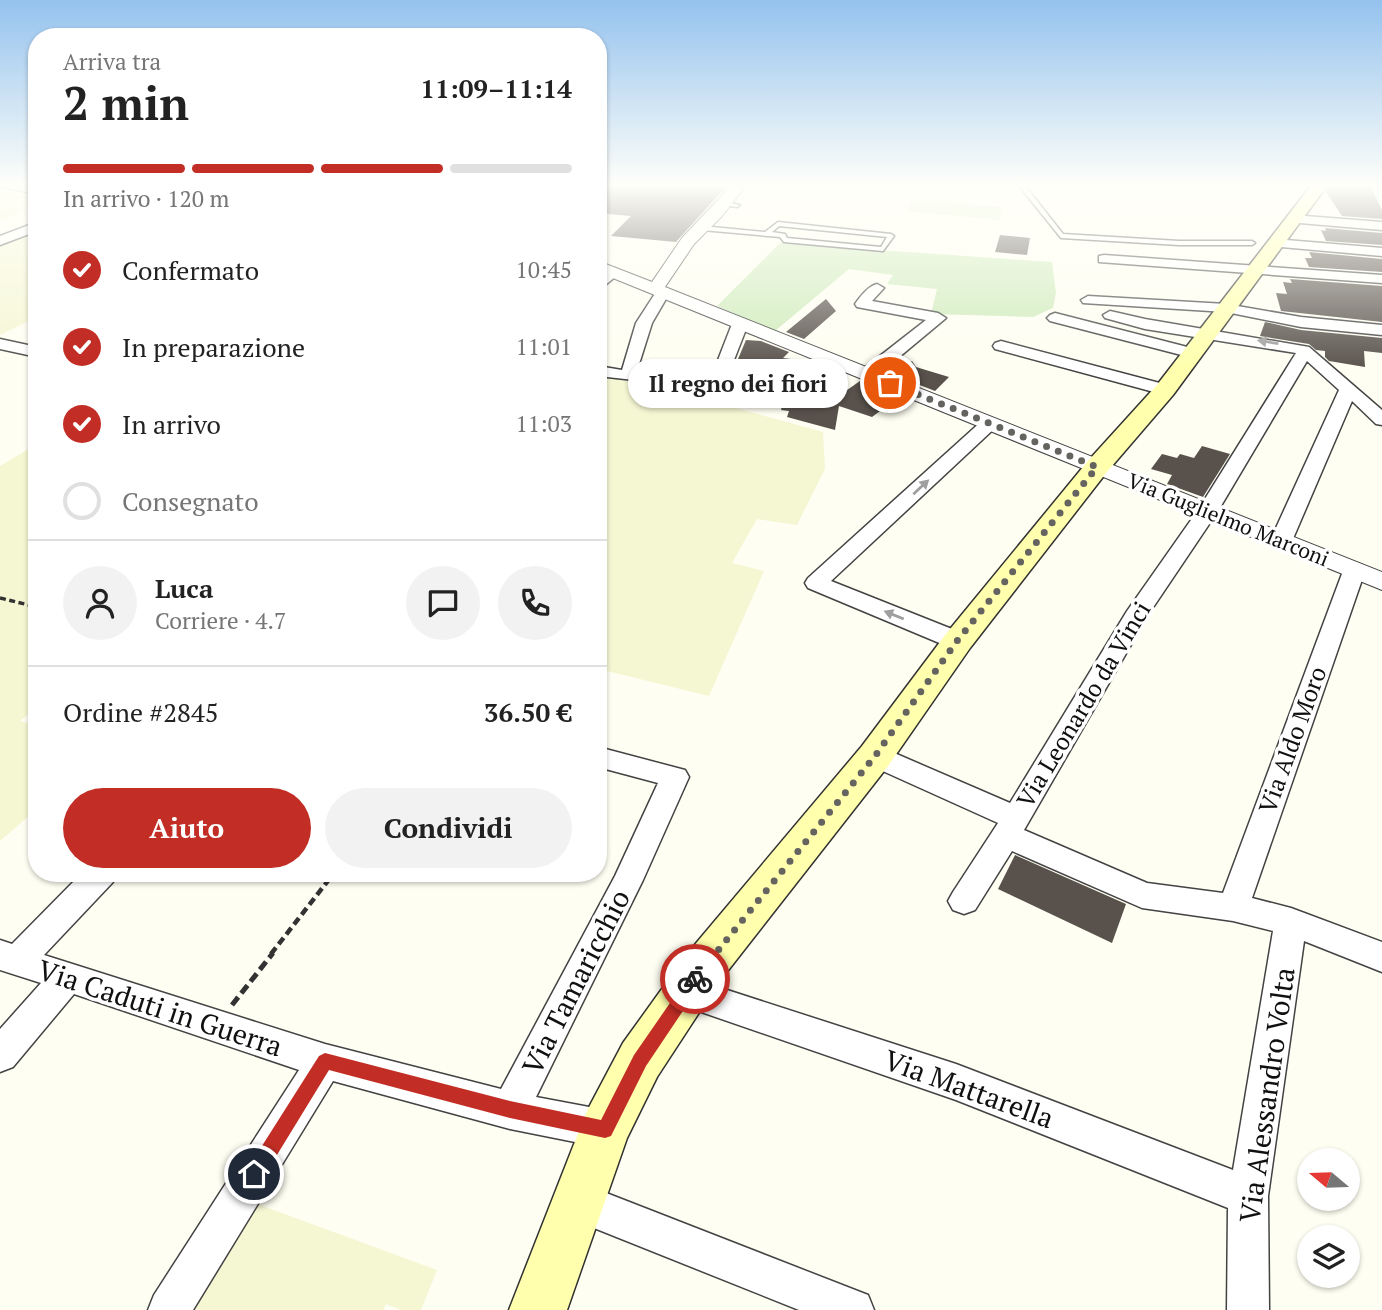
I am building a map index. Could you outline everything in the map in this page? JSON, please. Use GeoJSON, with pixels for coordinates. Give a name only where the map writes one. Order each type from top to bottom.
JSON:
{"type":"FeatureCollection","features":[{"type":"Feature","properties":{"kind":"main road"},"geometry":{"type":"LineString","coordinates":[[538,1310],[605,1129],[640,1060],[703,968],[875,756],[957,641],[1097,467],[1165,390],[1270,248]]}},
{"type":"Feature","properties":{"kind":"street"},"geometry":{"type":"LineString","coordinates":[[607,372],[628,376],[644,323],[684,248]]}},
{"type":"Feature","properties":{"kind":"street"},"geometry":{"type":"LineString","coordinates":[[1337,248],[1382,251]]}},
{"type":"Feature","properties":{"kind":"street"},"geometry":{"type":"LineString","coordinates":[[1104,259],[1382,279]]}},
{"type":"Feature","properties":{"kind":"street","name":"Via Guglielmo Marconi"},"geometry":{"type":"LineString","coordinates":[[607,269],[1382,582]]}},
{"type":"Feature","properties":{"kind":"street"},"geometry":{"type":"LineString","coordinates":[[868,374],[938,318],[862,304],[877,288]]}},
{"type":"Feature","properties":{"kind":"street"},"geometry":{"type":"LineString","coordinates":[[1088,300],[1209,332]]}},
{"type":"Feature","properties":{"kind":"street"},"geometry":{"type":"LineString","coordinates":[[1110,315],[1145,324],[1209,332],[1305,351],[1382,420]]}},
{"type":"Feature","properties":{"kind":"street"},"geometry":{"type":"LineString","coordinates":[[1055,318],[1209,332],[1301,322],[1382,330]]}},
{"type":"Feature","properties":{"kind":"street"},"geometry":{"type":"LineString","coordinates":[[719,378],[740,324]]}},
{"type":"Feature","properties":{"kind":"street"},"geometry":{"type":"LineString","coordinates":[[0,344],[28,349]]}},
{"type":"Feature","properties":{"kind":"street"},"geometry":{"type":"LineString","coordinates":[[1001,346],[1165,390]]}},
{"type":"Feature","properties":{"kind":"street","name":"Via Leonardo da Vinci"},"geometry":{"type":"LineString","coordinates":[[964,901],[1139,611],[1208,512],[1305,351]]}},
{"type":"Feature","properties":{"kind":"street"},"geometry":{"type":"LineString","coordinates":[[1281,541],[1349,390]]}},
{"type":"Feature","properties":{"kind":"street"},"geometry":{"type":"LineString","coordinates":[[957,641],[816,583],[990,423]]}},
{"type":"Feature","properties":{"kind":"street","name":"Via Aldo Moro"},"geometry":{"type":"LineString","coordinates":[[1233,908],[1354,571]]}},
{"type":"Feature","properties":{"kind":"street"},"geometry":{"type":"LineString","coordinates":[[875,756],[1142,895],[1162,901],[1233,908],[1291,922],[1382,957]]}},
{"type":"Feature","properties":{"kind":"street","name":"Via Tamaricchio"},"geometry":{"type":"LineString","coordinates":[[510,1110],[628,880],[674,777],[607,759]]}},
{"type":"Feature","properties":{"kind":"street"},"geometry":{"type":"LineString","coordinates":[[8,958],[92,882]]}},
{"type":"Feature","properties":{"kind":"street","name":"Via Alessandro Volta"},"geometry":{"type":"LineString","coordinates":[[1248,1310],[1248,1196],[1291,922]]}},
{"type":"Feature","properties":{"kind":"street","name":"Via Caduti in Guerra"},"geometry":{"type":"LineString","coordinates":[[8,958],[325,1061],[510,1110],[605,1129]]}},
{"type":"Feature","properties":{"kind":"street"},"geometry":{"type":"LineString","coordinates":[[0,1055],[67,978]]}},
{"type":"Feature","properties":{"kind":"street","name":"Via Mattarella"},"geometry":{"type":"LineString","coordinates":[[687,992],[956,1082],[1248,1196]]}},
{"type":"Feature","properties":{"kind":"street"},"geometry":{"type":"LineString","coordinates":[[169,1310],[325,1061]]}},
{"type":"Feature","properties":{"kind":"street"},"geometry":{"type":"LineString","coordinates":[[578,1202],[853,1310]]}},
{"type":"Feature","properties":{"kind":"path"},"geometry":{"type":"LineString","coordinates":[[0,598],[28,605]]}},
{"type":"Feature","properties":{"kind":"path"},"geometry":{"type":"LineString","coordinates":[[216,1026],[327,882]]}},
{"type":"Feature","properties":{"kind":"green space"},"geometry":{"type":"Polygon","coordinates":[[[0,248],[28,248],[28,321],[0,335],[0,248]]]}},
{"type":"Feature","properties":{"kind":"green space"},"geometry":{"type":"Polygon","coordinates":[[[775,248],[853,248],[1052,262],[1056,293],[1053,308],[1033,317],[931,314],[937,289],[887,284],[893,275],[849,269],[775,331],[717,306],[775,248]]]}},
{"type":"Feature","properties":{"kind":"green space"},"geometry":{"type":"Polygon","coordinates":[[[607,375],[823,432],[825,469],[797,525],[757,519],[732,563],[764,571],[709,696],[607,671],[607,375]]]}},
{"type":"Feature","properties":{"kind":"green space"},"geometry":{"type":"Polygon","coordinates":[[[28,449],[28,714],[20,721],[28,723],[28,817],[0,841],[0,466],[28,449]]]}},
{"type":"Feature","properties":{"kind":"green space"},"geometry":{"type":"Polygon","coordinates":[[[252,1202],[437,1270],[421,1310],[401,1310],[386,1304],[383,1310],[186,1310],[252,1202]]]}},
{"type":"Feature","properties":{"kind":"building"},"geometry":{"type":"Polygon","coordinates":[[[996,248],[1028,248],[1027,255],[995,252],[996,248]]]}},
{"type":"Feature","properties":{"kind":"building"},"geometry":{"type":"Polygon","coordinates":[[[1309,252],[1382,259],[1382,272],[1309,267],[1305,258],[1312,258],[1309,252]]]}},
{"type":"Feature","properties":{"kind":"building"},"geometry":{"type":"Polygon","coordinates":[[[1290,279],[1382,286],[1382,322],[1281,311],[1276,293],[1287,294],[1283,282],[1292,283],[1290,279]]]}},
{"type":"Feature","properties":{"kind":"building"},"geometry":{"type":"Polygon","coordinates":[[[826,299],[836,311],[804,339],[786,332],[826,299]]]}},
{"type":"Feature","properties":{"kind":"building"},"geometry":{"type":"Polygon","coordinates":[[[1265,322],[1301,330],[1382,338],[1382,353],[1364,351],[1365,367],[1329,361],[1325,357],[1325,351],[1316,350],[1309,344],[1260,336],[1265,322]]]}},
{"type":"Feature","properties":{"kind":"building"},"geometry":{"type":"Polygon","coordinates":[[[746,340],[761,341],[789,352],[783,358],[813,362],[805,395],[837,397],[860,381],[899,397],[872,417],[839,406],[835,430],[787,417],[789,411],[781,410],[786,387],[736,383],[738,378],[734,378],[742,359],[738,359],[746,340]]]}},
{"type":"Feature","properties":{"kind":"building"},"geometry":{"type":"Polygon","coordinates":[[[898,361],[906,364],[912,361],[916,367],[949,377],[935,391],[886,372],[898,361]]]}},
{"type":"Feature","properties":{"kind":"building"},"geometry":{"type":"Polygon","coordinates":[[[1202,446],[1230,454],[1203,497],[1167,484],[1172,475],[1151,469],[1162,454],[1177,458],[1180,454],[1194,458],[1202,446]]]}},
{"type":"Feature","properties":{"kind":"building"},"geometry":{"type":"Polygon","coordinates":[[[1015,855],[1126,904],[1112,943],[998,889],[1015,855]]]}},
{"type":"Feature","properties":{"kind":"way so far"},"geometry":{"type":"LineString","coordinates":[[695,979],[875,756],[957,641],[1097,467],[890,383]]}},
{"type":"Feature","properties":{"kind":"place","name":"Il regno dei fiori"},"geometry":{"type":"Point","coordinates":[890,383]}},
{"type":"Feature","properties":{"kind":"route"},"geometry":{"type":"LineString","coordinates":[[254,1174],[325,1061],[510,1110],[605,1129],[640,1060],[695,979]]}}]}
